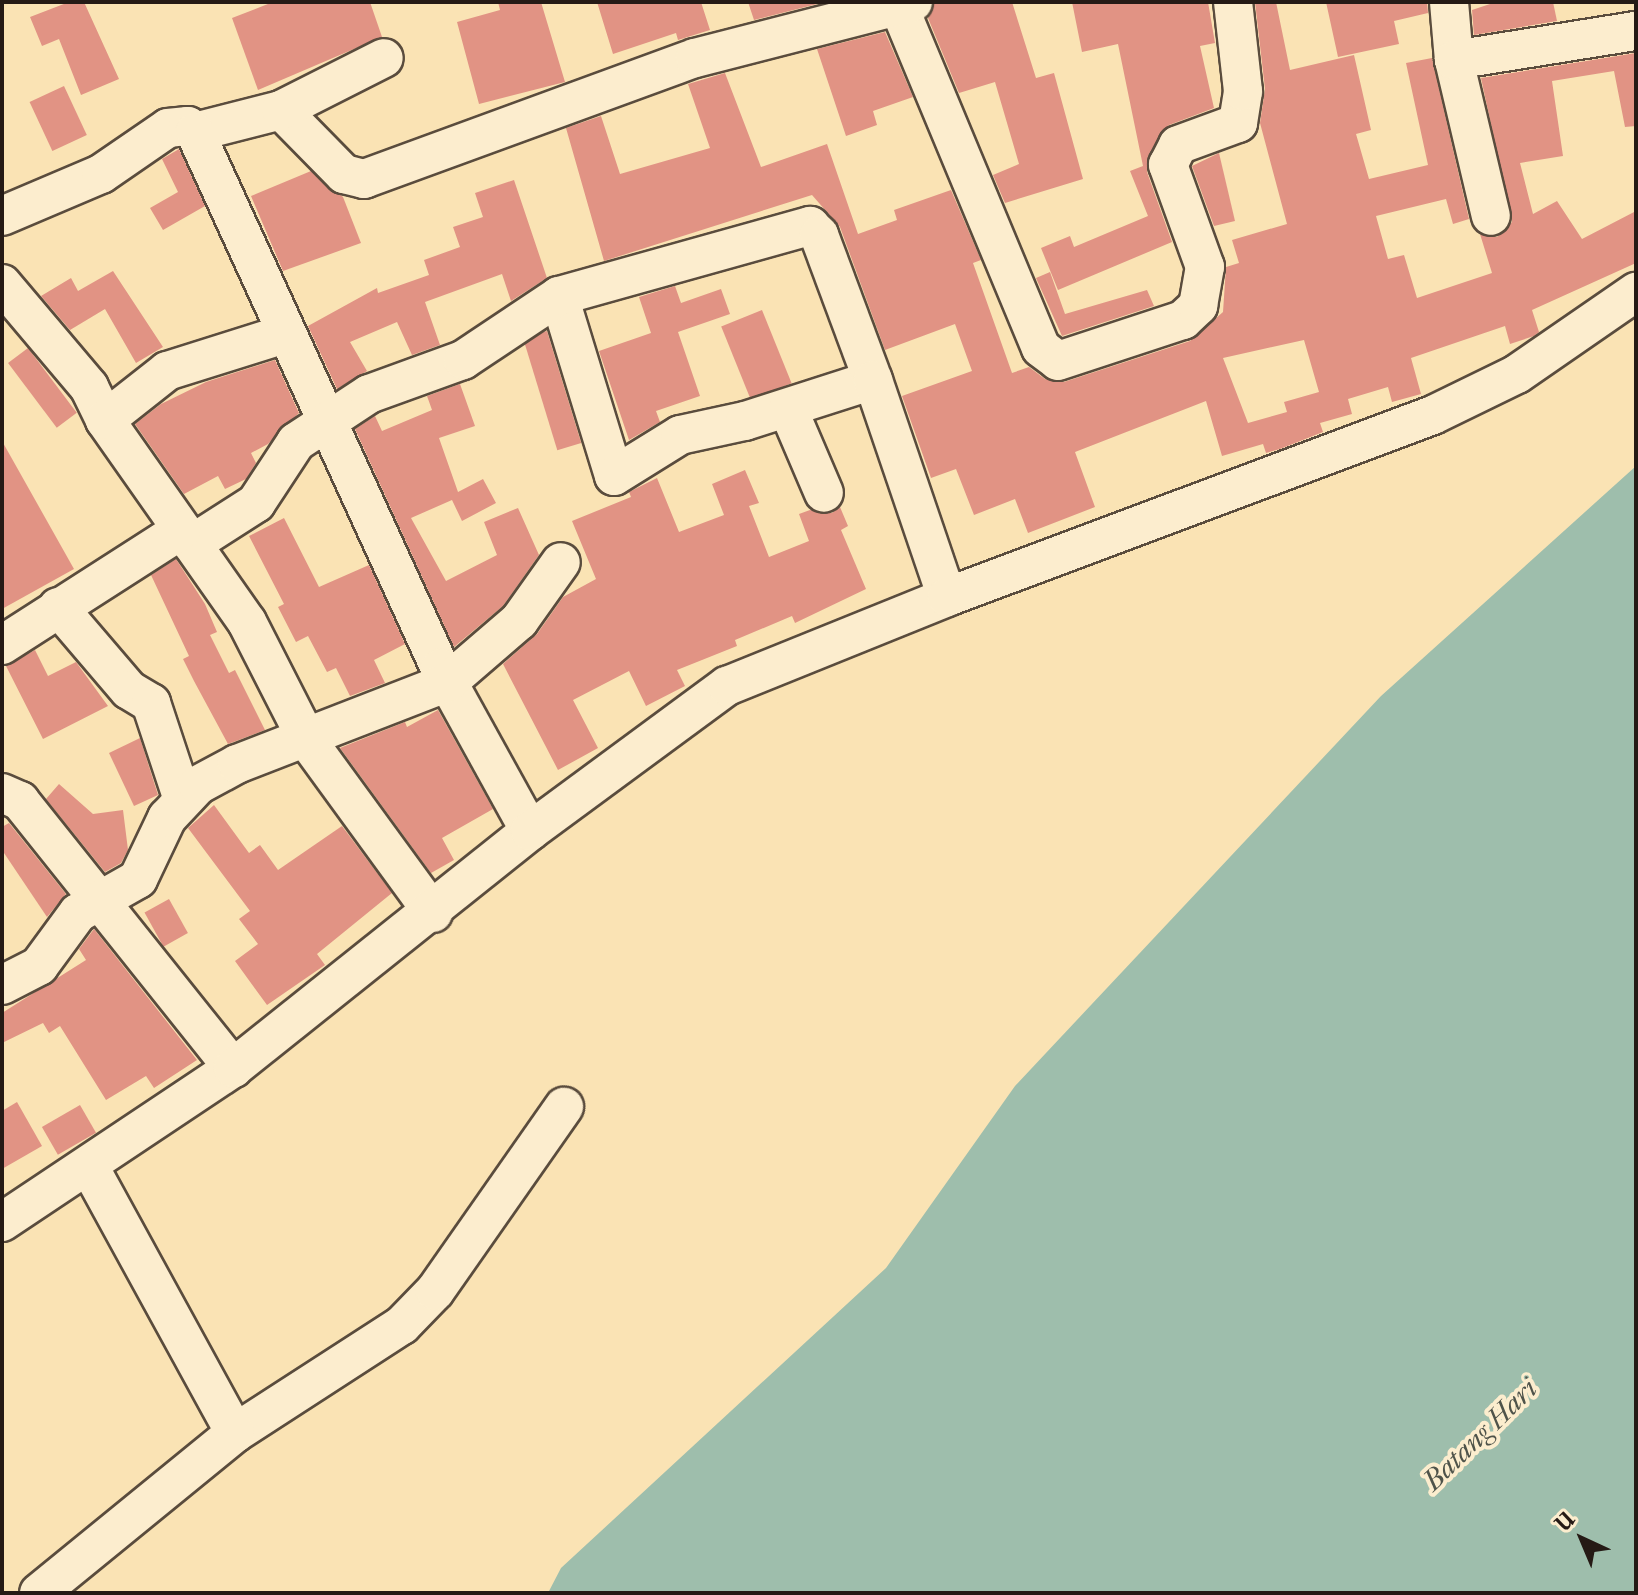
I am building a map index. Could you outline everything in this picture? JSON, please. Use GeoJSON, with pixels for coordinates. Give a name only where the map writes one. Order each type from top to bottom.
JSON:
{"type":"FeatureCollection","features":[{"type":"Feature","properties":{"kind":"street"},"geometry":{"type":"LineString","coordinates":[[281,110],[344,174],[364,179],[695,58],[890,6],[1041,348],[1058,361],[1183,320],[1198,306],[1205,267],[1168,165],[1178,145],[1238,123],[1243,91],[1233,2]]}},
{"type":"Feature","properties":{"kind":"street"},"geometry":{"type":"LineString","coordinates":[[1449,2],[1454,60],[1491,216]]}},
{"type":"Feature","properties":{"kind":"street"},"geometry":{"type":"LineString","coordinates":[[1454,60],[1636,31]]}},
{"type":"Feature","properties":{"kind":"street"},"geometry":{"type":"LineString","coordinates":[[195,132],[281,110],[384,58]]}},
{"type":"Feature","properties":{"kind":"street"},"geometry":{"type":"LineString","coordinates":[[2,216],[101,174],[168,128],[188,126],[195,132],[284,334],[448,682],[530,831]]}},
{"type":"Feature","properties":{"kind":"street"},"geometry":{"type":"LineString","coordinates":[[2,645],[58,607],[256,503],[285,453],[369,394],[463,360],[559,296],[810,226],[819,235],[873,380],[947,597]]}},
{"type":"Feature","properties":{"kind":"street"},"geometry":{"type":"LineString","coordinates":[[2,284],[73,363],[105,420],[247,622],[307,740],[433,913]]}},
{"type":"Feature","properties":{"kind":"street"},"geometry":{"type":"LineString","coordinates":[[2,1222],[90,1168],[233,1068],[433,913],[530,831],[727,686],[947,597],[1433,415],[1517,374],[1636,292]]}},
{"type":"Feature","properties":{"kind":"street"},"geometry":{"type":"LineString","coordinates":[[559,296],[614,476],[680,435],[788,409],[873,380]]}},
{"type":"Feature","properties":{"kind":"street"},"geometry":{"type":"LineString","coordinates":[[105,420],[167,371],[284,334]]}},
{"type":"Feature","properties":{"kind":"street"},"geometry":{"type":"LineString","coordinates":[[788,409],[824,493]]}},
{"type":"Feature","properties":{"kind":"street"},"geometry":{"type":"LineString","coordinates":[[2,985],[39,966],[78,913],[138,879],[167,818],[182,797],[237,764],[307,740],[448,682],[519,621],[561,562]]}},
{"type":"Feature","properties":{"kind":"street"},"geometry":{"type":"LineString","coordinates":[[58,607],[129,690],[151,703],[182,797]]}},
{"type":"Feature","properties":{"kind":"street"},"geometry":{"type":"LineString","coordinates":[[2,793],[20,801],[98,903],[233,1068]]}},
{"type":"Feature","properties":{"kind":"street"},"geometry":{"type":"LineString","coordinates":[[39,1593],[235,1433],[402,1325],[435,1291],[564,1107]]}},
{"type":"Feature","properties":{"kind":"street"},"geometry":{"type":"LineString","coordinates":[[90,1168],[235,1433]]}},
{"type":"Feature","properties":{"kind":"water","name":"Batang Hari"},"geometry":{"type":"Polygon","coordinates":[[[1636,466],[1636,1593],[548,1593],[561,1568],[886,1268],[1015,1086],[1381,696],[1636,466]]]}},
{"type":"Feature","properties":{"kind":"building"},"geometry":{"type":"Polygon","coordinates":[[[69,2],[84,2],[119,79],[81,95],[59,39],[42,46],[30,17],[69,2]]]}},
{"type":"Feature","properties":{"kind":"building"},"geometry":{"type":"Polygon","coordinates":[[[273,2],[370,2],[382,37],[258,90],[232,18],[273,2]]]}},
{"type":"Feature","properties":{"kind":"building"},"geometry":{"type":"Polygon","coordinates":[[[498,2],[541,2],[565,82],[479,104],[457,22],[500,10],[498,2]]]}},
{"type":"Feature","properties":{"kind":"building"},"geometry":{"type":"Polygon","coordinates":[[[597,2],[701,2],[710,30],[678,40],[676,33],[613,54],[597,2]]]}},
{"type":"Feature","properties":{"kind":"building"},"geometry":{"type":"Polygon","coordinates":[[[748,2],[825,2],[754,20],[748,2]]]}},
{"type":"Feature","properties":{"kind":"building"},"geometry":{"type":"Polygon","coordinates":[[[934,2],[1012,2],[1036,78],[1054,73],[1083,179],[1005,203],[993,175],[1019,164],[995,82],[959,93],[928,18],[934,2]]]}},
{"type":"Feature","properties":{"kind":"building"},"geometry":{"type":"Polygon","coordinates":[[[1072,2],[1208,2],[1215,43],[1200,46],[1214,108],[1169,125],[1148,156],[1147,172],[1172,242],[1058,290],[1041,248],[1070,236],[1074,247],[1148,216],[1130,171],[1143,166],[1118,44],[1082,52],[1072,2]]]}},
{"type":"Feature","properties":{"kind":"building"},"geometry":{"type":"Polygon","coordinates":[[[1255,2],[1276,2],[1290,70],[1354,55],[1371,130],[1356,134],[1369,179],[1428,165],[1406,63],[1432,58],[1469,219],[1453,224],[1446,199],[1376,216],[1388,259],[1404,255],[1417,298],[1492,273],[1480,234],[1497,237],[1512,222],[1481,78],[1636,53],[1636,126],[1625,127],[1614,71],[1552,81],[1563,156],[1520,163],[1533,214],[1557,201],[1582,239],[1636,211],[1636,263],[1532,310],[1539,332],[1534,336],[1510,344],[1505,326],[1411,358],[1421,394],[1392,402],[1388,387],[1348,399],[1352,414],[1320,423],[1323,432],[1280,449],[1266,453],[1263,444],[1222,456],[1206,401],[1075,452],[1095,507],[1028,533],[1015,499],[974,515],[956,469],[931,478],[902,396],[972,371],[955,324],[885,350],[840,227],[812,195],[604,261],[566,128],[601,116],[620,174],[710,148],[688,84],[725,73],[761,167],[827,144],[858,234],[897,220],[894,210],[951,190],[981,260],[973,263],[1012,373],[1029,367],[1045,379],[1064,382],[1190,341],[1223,312],[1226,267],[1239,263],[1232,240],[1287,224],[1260,123],[1265,89],[1255,2]],[[1304,340],[1223,358],[1248,423],[1287,412],[1284,402],[1319,392],[1304,340]]]}},
{"type":"Feature","properties":{"kind":"building"},"geometry":{"type":"Polygon","coordinates":[[[1326,2],[1427,2],[1428,13],[1394,21],[1399,44],[1338,57],[1326,2]]]}},
{"type":"Feature","properties":{"kind":"building"},"geometry":{"type":"Polygon","coordinates":[[[1496,2],[1553,2],[1557,21],[1474,35],[1472,10],[1496,2]]]}},
{"type":"Feature","properties":{"kind":"building"},"geometry":{"type":"Polygon","coordinates":[[[885,32],[913,97],[873,111],[877,125],[846,136],[817,49],[885,32]]]}},
{"type":"Feature","properties":{"kind":"building"},"geometry":{"type":"Polygon","coordinates":[[[64,86],[87,135],[52,151],[30,102],[64,86]]]}},
{"type":"Feature","properties":{"kind":"building"},"geometry":{"type":"Polygon","coordinates":[[[179,149],[205,206],[163,230],[150,208],[178,192],[162,159],[179,149]]]}},
{"type":"Feature","properties":{"kind":"building"},"geometry":{"type":"Polygon","coordinates":[[[1219,153],[1235,221],[1214,226],[1192,166],[1219,153]]]}},
{"type":"Feature","properties":{"kind":"building"},"geometry":{"type":"Polygon","coordinates":[[[311,171],[343,197],[361,243],[283,271],[251,196],[311,171]]]}},
{"type":"Feature","properties":{"kind":"building"},"geometry":{"type":"Polygon","coordinates":[[[514,180],[547,278],[511,301],[502,274],[425,302],[440,345],[412,355],[397,322],[350,342],[367,371],[337,389],[308,326],[377,288],[378,293],[429,275],[424,260],[460,247],[453,227],[483,217],[475,193],[514,180]]]}},
{"type":"Feature","properties":{"kind":"building"},"geometry":{"type":"Polygon","coordinates":[[[113,271],[163,347],[136,363],[105,309],[70,330],[41,296],[71,278],[78,291],[113,271]]]}},
{"type":"Feature","properties":{"kind":"building"},"geometry":{"type":"Polygon","coordinates":[[[1050,272],[1065,314],[1147,290],[1154,306],[1062,336],[1036,278],[1050,272]]]}},
{"type":"Feature","properties":{"kind":"building"},"geometry":{"type":"Polygon","coordinates":[[[675,286],[681,303],[721,289],[730,314],[678,332],[700,396],[656,411],[660,422],[629,440],[599,351],[651,333],[639,297],[675,286]]]}},
{"type":"Feature","properties":{"kind":"building"},"geometry":{"type":"Polygon","coordinates":[[[762,310],[792,383],[751,400],[721,326],[762,310]]]}},
{"type":"Feature","properties":{"kind":"building"},"geometry":{"type":"Polygon","coordinates":[[[547,331],[581,443],[557,450],[523,338],[547,331]]]}},
{"type":"Feature","properties":{"kind":"building"},"geometry":{"type":"Polygon","coordinates":[[[28,348],[77,413],[57,428],[8,363],[28,348]]]}},
{"type":"Feature","properties":{"kind":"building"},"geometry":{"type":"Polygon","coordinates":[[[275,360],[299,413],[268,444],[251,453],[256,463],[246,479],[225,489],[218,476],[184,494],[135,424],[161,404],[206,382],[275,360]]]}},
{"type":"Feature","properties":{"kind":"building"},"geometry":{"type":"Polygon","coordinates":[[[460,384],[475,426],[439,438],[458,492],[483,479],[496,503],[462,521],[452,500],[411,518],[446,581],[497,555],[484,522],[518,508],[539,555],[503,606],[454,647],[355,429],[375,416],[382,431],[432,410],[427,396],[460,384]]]}},
{"type":"Feature","properties":{"kind":"building"},"geometry":{"type":"Polygon","coordinates":[[[2,441],[74,569],[2,609],[2,441]]]}},
{"type":"Feature","properties":{"kind":"building"},"geometry":{"type":"Polygon","coordinates":[[[745,470],[759,503],[749,506],[769,557],[809,541],[799,514],[810,510],[832,513],[840,507],[848,526],[841,530],[866,589],[795,623],[792,616],[735,640],[737,646],[677,670],[685,686],[646,706],[629,671],[573,700],[598,748],[558,770],[503,664],[537,634],[563,597],[596,579],[572,521],[631,497],[629,492],[657,478],[679,532],[724,515],[712,484],[745,470]]]}},
{"type":"Feature","properties":{"kind":"building"},"geometry":{"type":"Polygon","coordinates":[[[284,518],[319,587],[369,565],[405,644],[374,660],[385,683],[350,696],[336,668],[327,672],[308,636],[296,642],[278,607],[284,604],[249,536],[284,518]]]}},
{"type":"Feature","properties":{"kind":"building"},"geometry":{"type":"Polygon","coordinates":[[[176,559],[205,604],[217,632],[210,635],[229,673],[235,670],[265,730],[228,744],[194,681],[183,659],[189,656],[151,575],[176,559]]]}},
{"type":"Feature","properties":{"kind":"building"},"geometry":{"type":"Polygon","coordinates":[[[35,650],[48,676],[76,662],[108,706],[43,739],[6,666],[35,650]]]}},
{"type":"Feature","properties":{"kind":"building"},"geometry":{"type":"Polygon","coordinates":[[[438,710],[493,809],[442,838],[454,860],[431,873],[340,748],[405,722],[407,727],[438,710]]]}},
{"type":"Feature","properties":{"kind":"building"},"geometry":{"type":"Polygon","coordinates":[[[140,738],[158,795],[134,806],[109,753],[140,738]]]}},
{"type":"Feature","properties":{"kind":"building"},"geometry":{"type":"Polygon","coordinates":[[[59,784],[93,814],[123,810],[128,850],[121,863],[105,872],[46,799],[59,784]]]}},
{"type":"Feature","properties":{"kind":"building"},"geometry":{"type":"Polygon","coordinates":[[[214,805],[249,853],[260,845],[278,870],[342,826],[392,893],[317,954],[325,965],[267,1005],[235,961],[258,944],[239,919],[250,911],[188,828],[214,805]]]}},
{"type":"Feature","properties":{"kind":"building"},"geometry":{"type":"Polygon","coordinates":[[[9,823],[66,894],[47,917],[2,850],[2,827],[9,823]]]}},
{"type":"Feature","properties":{"kind":"building"},"geometry":{"type":"Polygon","coordinates":[[[169,899],[188,933],[163,947],[145,913],[169,899]]]}},
{"type":"Feature","properties":{"kind":"building"},"geometry":{"type":"Polygon","coordinates":[[[94,929],[197,1060],[154,1088],[146,1076],[106,1100],[60,1026],[49,1033],[43,1023],[2,1043],[2,1013],[86,960],[79,949],[94,929]]]}},
{"type":"Feature","properties":{"kind":"building"},"geometry":{"type":"Polygon","coordinates":[[[17,1102],[42,1146],[2,1169],[2,1111],[17,1102]]]}},
{"type":"Feature","properties":{"kind":"building"},"geometry":{"type":"Polygon","coordinates":[[[80,1105],[96,1133],[58,1155],[42,1127],[80,1105]]]}}]}
